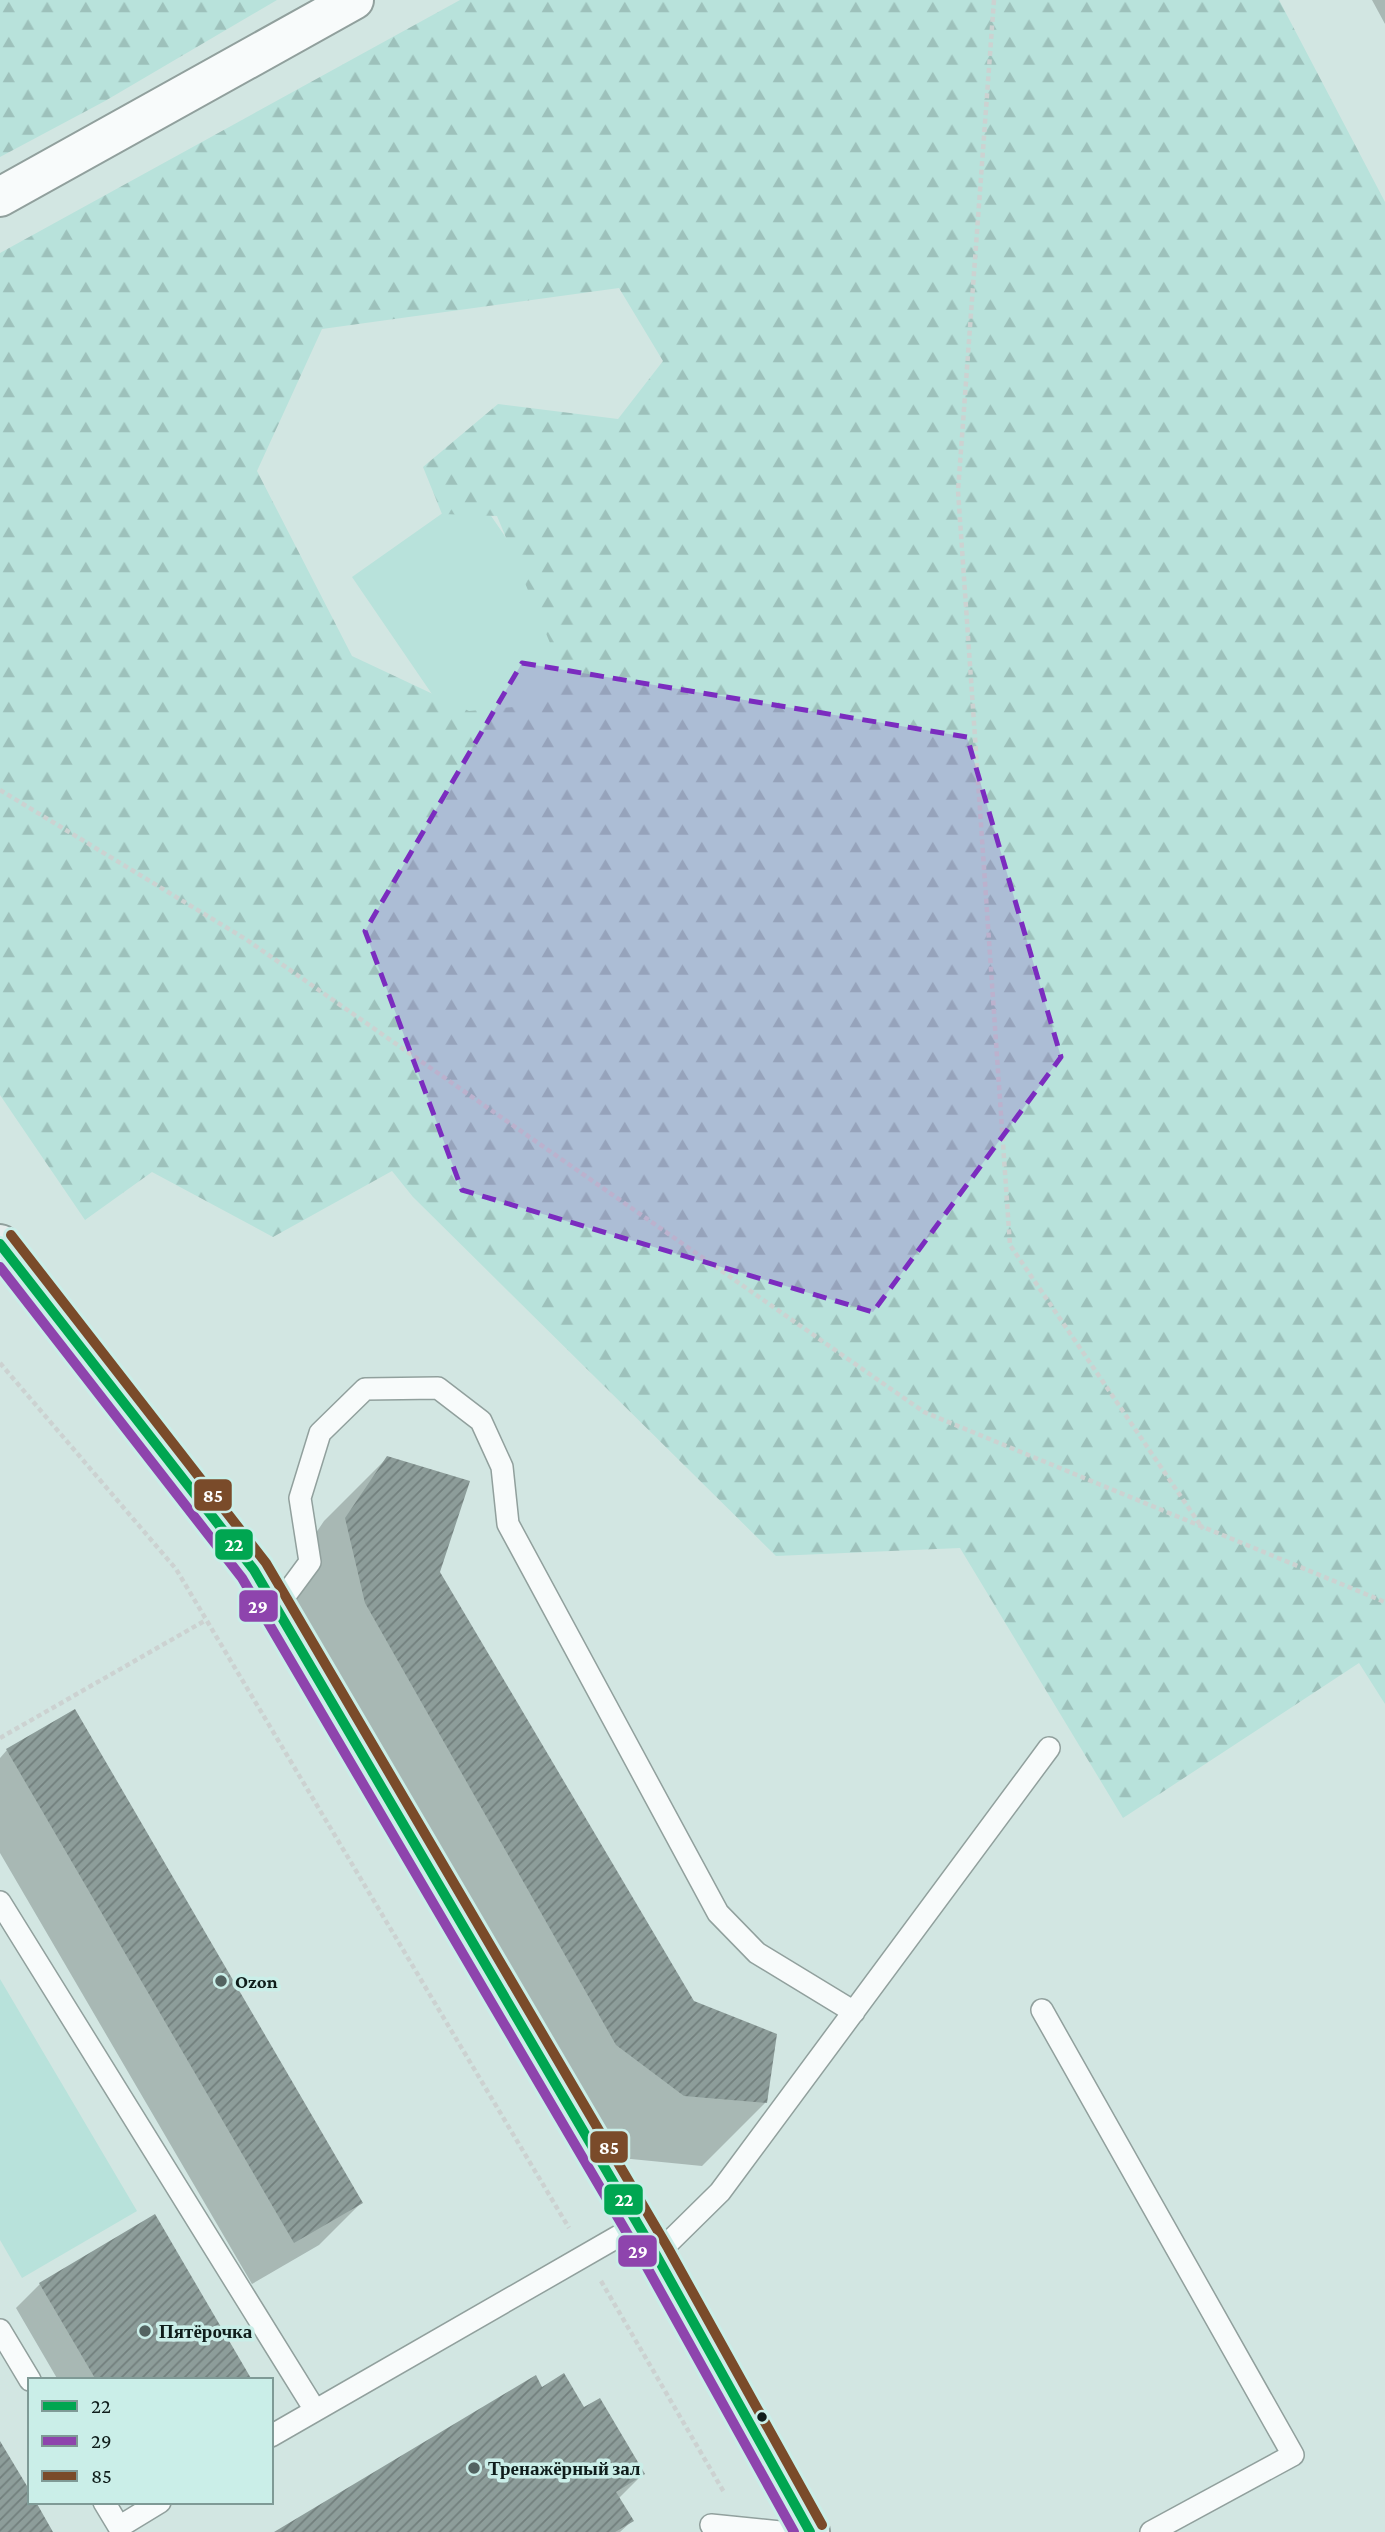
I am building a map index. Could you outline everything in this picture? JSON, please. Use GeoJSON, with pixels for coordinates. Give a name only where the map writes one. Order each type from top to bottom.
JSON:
{"type":"FeatureCollection","features":[{"type":"Feature","properties":{"kind":"main road"},"geometry":{"type":"LineString","coordinates":[[0,1244],[254,1570],[647,2240],[810,2532]]}},
{"type":"Feature","properties":{"kind":"street"},"geometry":{"type":"LineString","coordinates":[[0,197],[354,0]]}},
{"type":"Feature","properties":{"kind":"lane"},"geometry":{"type":"LineString","coordinates":[[276,1608],[310,1562],[300,1498],[320,1433],[365,1389],[438,1388],[481,1421],[502,1467],[508,1524],[718,1913],[757,1953],[854,2012]]}},
{"type":"Feature","properties":{"kind":"lane"},"geometry":{"type":"LineString","coordinates":[[273,2435],[586,2256],[647,2240],[720,2192],[1049,1748]]}},
{"type":"Feature","properties":{"kind":"lane"},"geometry":{"type":"LineString","coordinates":[[0,1902],[6,1925],[315,2410]]}},
{"type":"Feature","properties":{"kind":"lane"},"geometry":{"type":"LineString","coordinates":[[1042,2010],[1293,2455],[1151,2532]]}},
{"type":"Feature","properties":{"kind":"lane"},"geometry":{"type":"LineString","coordinates":[[0,2330],[29,2378]]}},
{"type":"Feature","properties":{"kind":"lane"},"geometry":{"type":"LineString","coordinates":[[105,2504],[118,2530],[157,2504]]}},
{"type":"Feature","properties":{"kind":"lane"},"geometry":{"type":"LineString","coordinates":[[711,2525],[780,2532]]}},
{"type":"Feature","properties":{"kind":"path"},"geometry":{"type":"LineString","coordinates":[[994,0],[958,491],[1010,1245],[1204,1529]]}},
{"type":"Feature","properties":{"kind":"path"},"geometry":{"type":"LineString","coordinates":[[0,790],[247,940],[924,1412],[1385,1602]]}},
{"type":"Feature","properties":{"kind":"path"},"geometry":{"type":"LineString","coordinates":[[0,1363],[176,1569],[586,2256],[744,2528]]}},
{"type":"Feature","properties":{"kind":"path"},"geometry":{"type":"LineString","coordinates":[[0,1738],[206,1620]]}},
{"type":"Feature","properties":{"kind":"highlighted area"},"geometry":{"type":"Polygon","coordinates":[[[522,663],[967,737],[1061,1057],[873,1312],[462,1190],[365,931],[522,663]]]}},
{"type":"Feature","properties":{"kind":"green space"},"geometry":{"type":"Polygon","coordinates":[[[0,0],[277,0],[105,101],[0,157],[0,0]]]}},
{"type":"Feature","properties":{"kind":"green space"},"geometry":{"type":"Polygon","coordinates":[[[460,0],[1279,0],[1385,202],[1385,1704],[1359,1663],[1123,1818],[960,1548],[776,1556],[413,1197],[392,1171],[273,1237],[152,1172],[85,1220],[0,1095],[0,253],[460,0]],[[619,288],[322,329],[257,471],[352,656],[469,711],[545,704],[560,667],[497,516],[442,514],[423,467],[498,404],[618,419],[663,361],[619,288]]]}},
{"type":"Feature","properties":{"kind":"green space"},"geometry":{"type":"Polygon","coordinates":[[[474,491],[615,697],[492,782],[352,577],[474,491]]]}},
{"type":"Feature","properties":{"kind":"green space"},"geometry":{"type":"Polygon","coordinates":[[[0,1979],[137,2211],[22,2278],[0,2240],[0,1979]]]}},
{"type":"Feature","properties":{"kind":"building"},"geometry":{"type":"Polygon","coordinates":[[[387,1456],[470,1481],[440,1572],[694,2001],[777,2034],[767,2103],[684,2096],[616,2045],[365,1603],[345,1518],[387,1456]]]}},
{"type":"Feature","properties":{"kind":"building"},"geometry":{"type":"Polygon","coordinates":[[[75,1709],[363,2203],[294,2243],[6,1749],[75,1709]]]}},
{"type":"Feature","properties":{"kind":"building","name":"Пятёрочка"},"geometry":{"type":"Polygon","coordinates":[[[155,2214],[251,2378],[95,2378],[39,2283],[155,2214]]]}},
{"type":"Feature","properties":{"kind":"building"},"geometry":{"type":"Polygon","coordinates":[[[564,2373],[584,2407],[600,2398],[645,2474],[616,2492],[634,2521],[615,2532],[274,2532],[536,2375],[542,2387],[564,2373]]]}},
{"type":"Feature","properties":{"kind":"building"},"geometry":{"type":"Polygon","coordinates":[[[0,2441],[28,2488],[28,2504],[37,2504],[53,2532],[0,2532],[0,2441]]]}},
{"type":"Feature","properties":{"kind":"transit line","name":"85"},"geometry":{"type":"LineString","coordinates":[[11,1235],[266,1563],[668,2248],[822,2525]]}},
{"type":"Feature","properties":{"kind":"transit line","name":"22"},"geometry":{"type":"LineString","coordinates":[[0,1244],[254,1570],[656,2255],[810,2532]]}},
{"type":"Feature","properties":{"kind":"transit line","name":"29"},"geometry":{"type":"LineString","coordinates":[[0,1267],[242,1578],[644,2262],[794,2532]]}},
{"type":"Feature","properties":{"kind":"place","name":"Ozon"},"geometry":{"type":"Point","coordinates":[221,1981]}},
{"type":"Feature","properties":{"kind":"place","name":"Пятёрочка"},"geometry":{"type":"Point","coordinates":[145,2331]}},
{"type":"Feature","properties":{"kind":"place","name":"Тренажёрный зал"},"geometry":{"type":"Point","coordinates":[474,2468]}}]}
